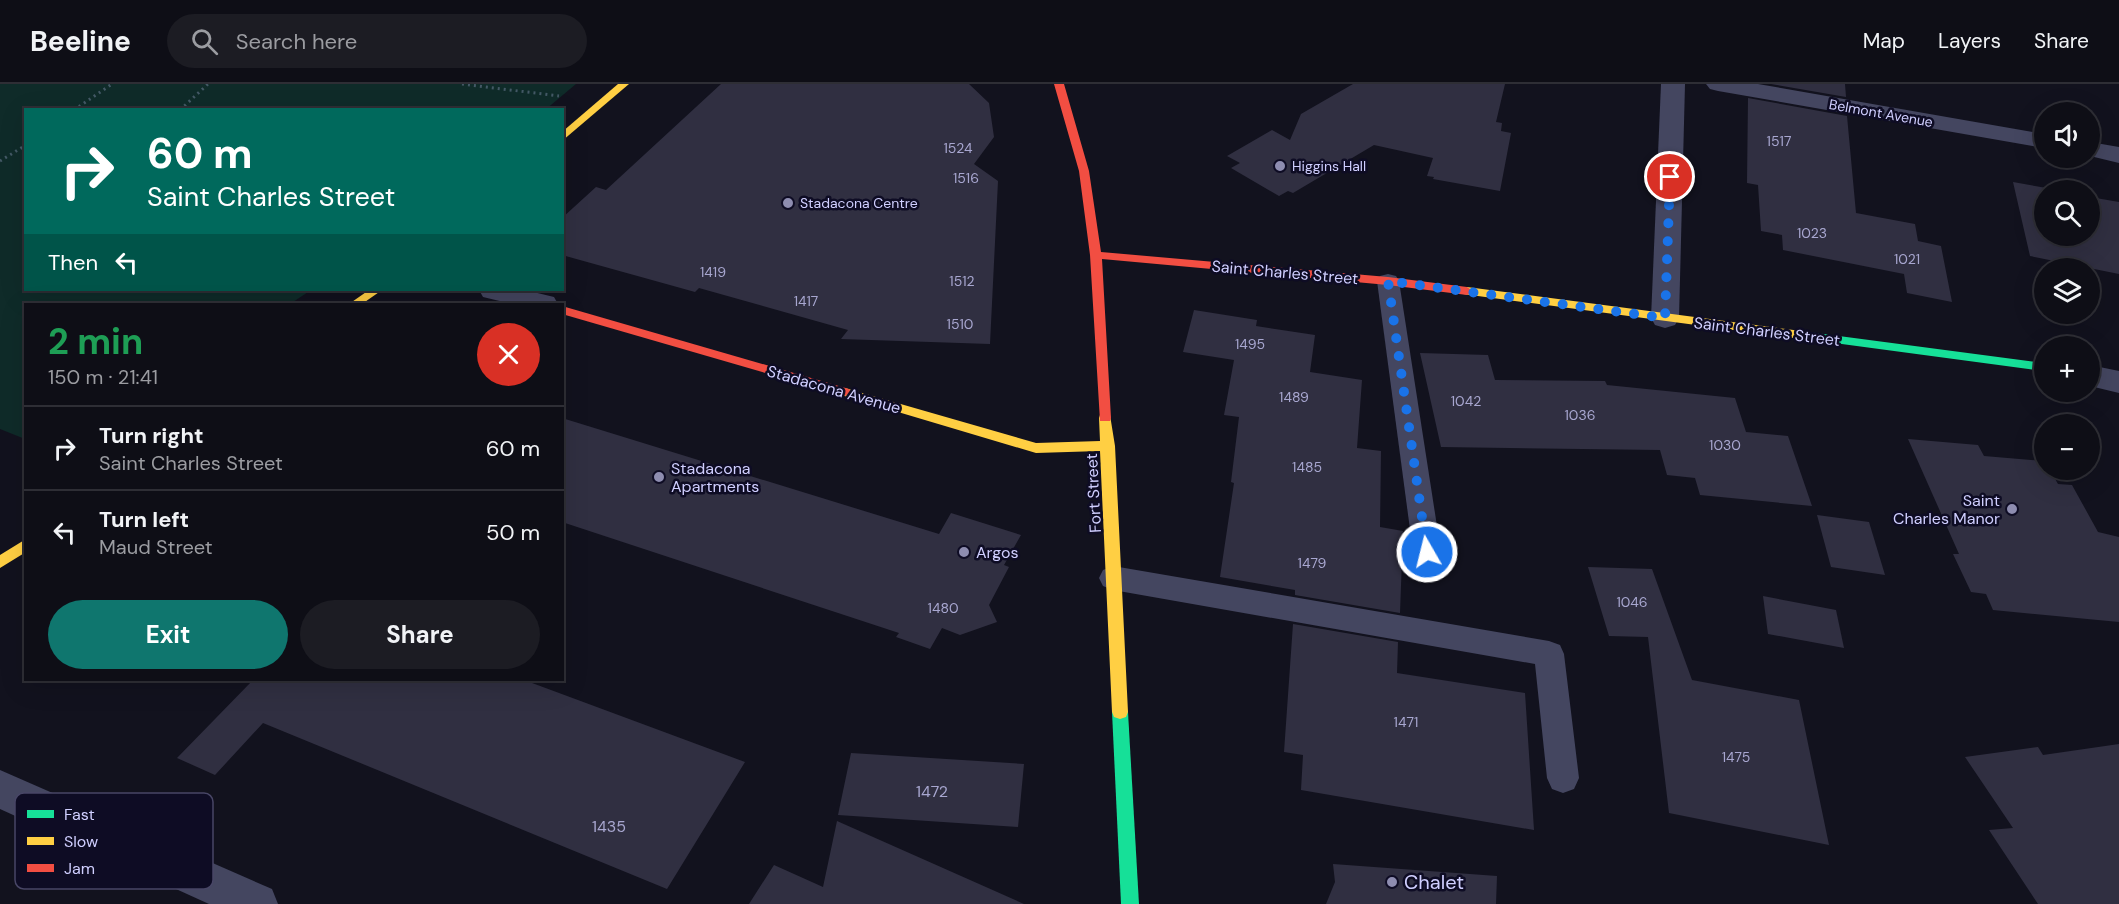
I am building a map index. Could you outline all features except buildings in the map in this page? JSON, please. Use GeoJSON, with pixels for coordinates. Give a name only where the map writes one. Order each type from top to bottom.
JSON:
{"type":"FeatureCollection","features":[{"type":"Feature","properties":{"kind":"street"},"geometry":{"type":"LineString","coordinates":[[564,136],[624,84]]}},
{"type":"Feature","properties":{"kind":"street","name":"Fort Street"},"geometry":{"type":"LineString","coordinates":[[1059,84],[1084,171],[1096,255],[1108,446],[1130,904]]}},
{"type":"Feature","properties":{"kind":"street"},"geometry":{"type":"LineString","coordinates":[[1665,318],[1673,84]]}},
{"type":"Feature","properties":{"kind":"street","name":"Belmont Avenue"},"geometry":{"type":"LineString","coordinates":[[1718,84],[2034,139]]}},
{"type":"Feature","properties":{"kind":"street"},"geometry":{"type":"LineString","coordinates":[[2100,151],[2119,154]]}},
{"type":"Feature","properties":{"kind":"street","name":"Saint Charles Street"},"geometry":{"type":"LineString","coordinates":[[1096,255],[1388,281],[2034,366]]}},
{"type":"Feature","properties":{"kind":"street"},"geometry":{"type":"LineString","coordinates":[[356,303],[374,291]]}},
{"type":"Feature","properties":{"kind":"street"},"geometry":{"type":"LineString","coordinates":[[497,291],[540,303]]}},
{"type":"Feature","properties":{"kind":"street","name":"Stadacona Avenue"},"geometry":{"type":"LineString","coordinates":[[564,311],[1036,448],[1108,446]]}},
{"type":"Feature","properties":{"kind":"street"},"geometry":{"type":"LineString","coordinates":[[2100,378],[2119,382]]}},
{"type":"Feature","properties":{"kind":"street"},"geometry":{"type":"LineString","coordinates":[[0,562],[24,545]]}},
{"type":"Feature","properties":{"kind":"street"},"geometry":{"type":"LineString","coordinates":[[0,789],[15,796]]}},
{"type":"Feature","properties":{"kind":"street"},"geometry":{"type":"LineString","coordinates":[[213,884],[257,904]]}},
{"type":"Feature","properties":{"kind":"lane"},"geometry":{"type":"LineString","coordinates":[[1388,281],[1427,552]]}},
{"type":"Feature","properties":{"kind":"lane"},"geometry":{"type":"LineString","coordinates":[[1113,578],[1549,654],[1563,778]]}},
{"type":"Feature","properties":{"kind":"path"},"geometry":{"type":"LineString","coordinates":[[77,108],[112,84]]}},
{"type":"Feature","properties":{"kind":"path"},"geometry":{"type":"LineString","coordinates":[[182,108],[208,84]]}},
{"type":"Feature","properties":{"kind":"path"},"geometry":{"type":"LineString","coordinates":[[462,84],[538,92],[601,105]]}},
{"type":"Feature","properties":{"kind":"path"},"geometry":{"type":"LineString","coordinates":[[0,161],[24,146]]}},
{"type":"Feature","properties":{"kind":"green space"},"geometry":{"type":"Polygon","coordinates":[[[0,84],[576,84],[547,108],[24,108],[24,291],[310,291],[292,303],[24,303],[24,439],[0,429],[0,84]]]}},
{"type":"Feature","properties":{"kind":"traffic: fast"},"geometry":{"type":"LineString","coordinates":[[1801,335],[2034,366]]}},
{"type":"Feature","properties":{"kind":"traffic: fast"},"geometry":{"type":"LineString","coordinates":[[1120,712],[1130,904]]}},
{"type":"Feature","properties":{"kind":"traffic: slow"},"geometry":{"type":"LineString","coordinates":[[564,136],[624,84]]}},
{"type":"Feature","properties":{"kind":"traffic: slow"},"geometry":{"type":"LineString","coordinates":[[356,303],[374,291]]}},
{"type":"Feature","properties":{"kind":"traffic: slow"},"geometry":{"type":"LineString","coordinates":[[1467,291],[1801,335]]}},
{"type":"Feature","properties":{"kind":"traffic: slow"},"geometry":{"type":"LineString","coordinates":[[845,392],[1036,448],[1108,446]]}},
{"type":"Feature","properties":{"kind":"traffic: slow"},"geometry":{"type":"LineString","coordinates":[[1105,418],[1120,712]]}},
{"type":"Feature","properties":{"kind":"traffic: slow"},"geometry":{"type":"LineString","coordinates":[[0,562],[24,545]]}},
{"type":"Feature","properties":{"kind":"traffic: jam"},"geometry":{"type":"LineString","coordinates":[[1059,84],[1084,171],[1096,255],[1105,418]]}},
{"type":"Feature","properties":{"kind":"traffic: jam"},"geometry":{"type":"LineString","coordinates":[[1096,255],[1388,281],[1467,291]]}},
{"type":"Feature","properties":{"kind":"traffic: jam"},"geometry":{"type":"LineString","coordinates":[[564,311],[845,392]]}},
{"type":"Feature","properties":{"kind":"place","name":"Higgins Hall"},"geometry":{"type":"Point","coordinates":[1280,166]}},
{"type":"Feature","properties":{"kind":"place","name":"Stadacona Centre"},"geometry":{"type":"Point","coordinates":[788,203]}},
{"type":"Feature","properties":{"kind":"place","name":"Stadacona Apartments"},"geometry":{"type":"Point","coordinates":[659,477]}},
{"type":"Feature","properties":{"kind":"place","name":"Saint Charles Manor"},"geometry":{"type":"Point","coordinates":[2012,509]}},
{"type":"Feature","properties":{"kind":"place","name":"Argos"},"geometry":{"type":"Point","coordinates":[964,552]}},
{"type":"Feature","properties":{"kind":"place","name":"Chalet"},"geometry":{"type":"Point","coordinates":[1392,882]}},
{"type":"Feature","properties":{"kind":"route"},"geometry":{"type":"LineString","coordinates":[[1427,552],[1388,281],[1665,318],[1670,177]]}}]}
